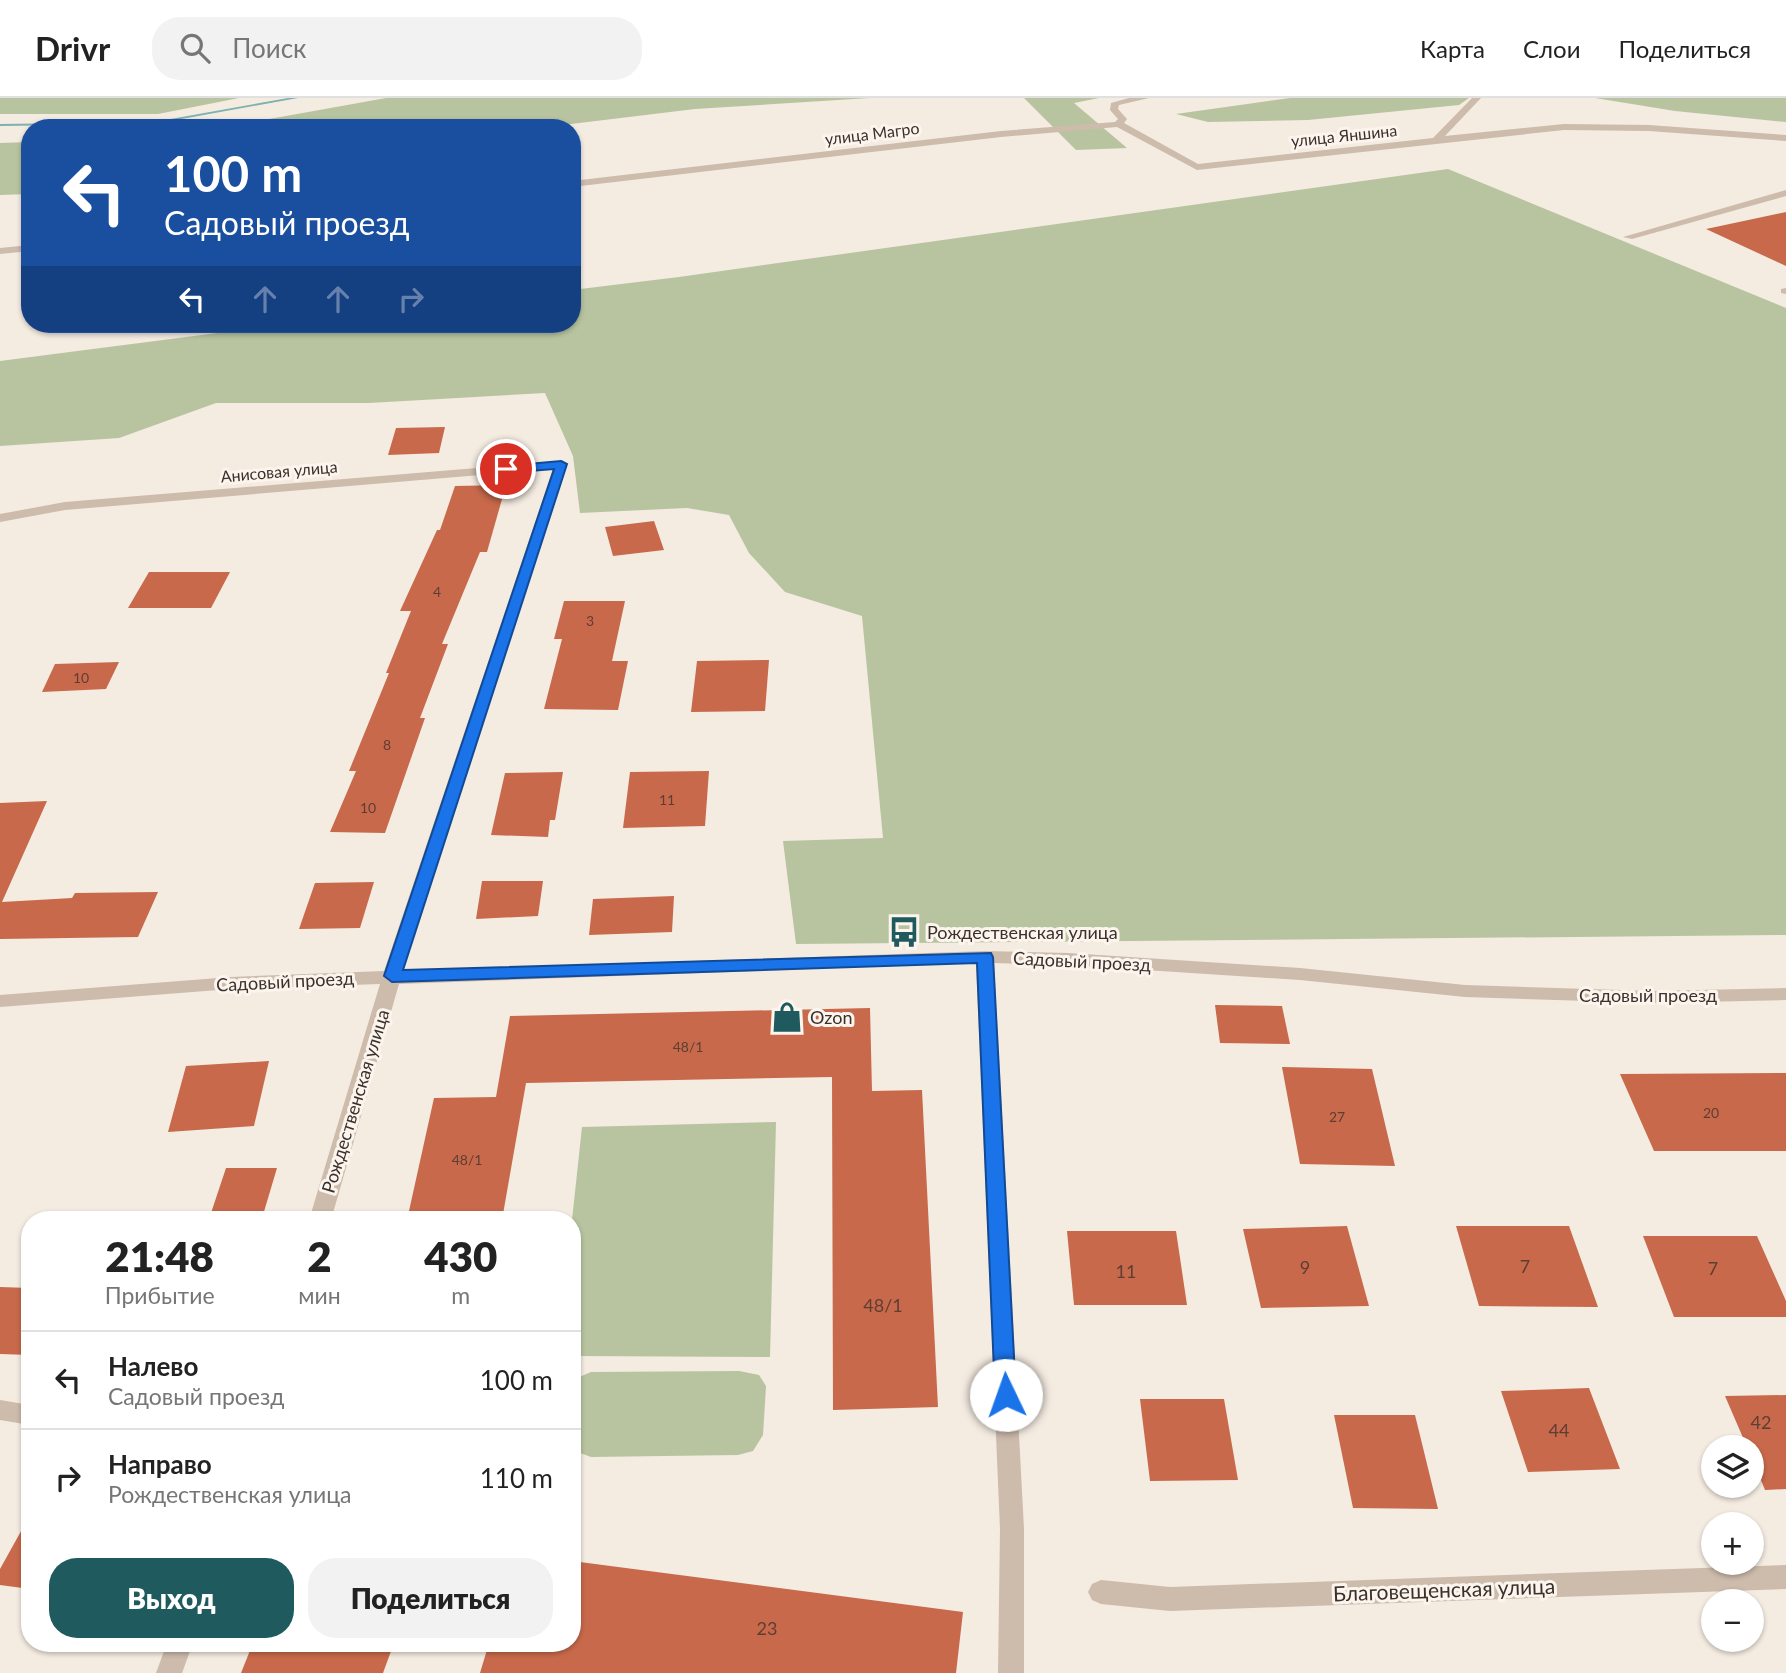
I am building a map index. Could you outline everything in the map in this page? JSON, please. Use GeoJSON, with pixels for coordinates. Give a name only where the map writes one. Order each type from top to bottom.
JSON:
{"type":"FeatureCollection","features":[{"type":"Feature","properties":{"kind":"street"},"geometry":{"type":"LineString","coordinates":[[1118,124],[1123,119],[1114,110],[1115,103],[1145,98]]}},
{"type":"Feature","properties":{"kind":"street"},"geometry":{"type":"LineString","coordinates":[[1436,140],[1477,98]]}},
{"type":"Feature","properties":{"kind":"street","name":"улица Яншина"},"geometry":{"type":"LineString","coordinates":[[1118,124],[1197,167],[1564,127],[1649,128],[1786,138]]}},
{"type":"Feature","properties":{"kind":"street","name":"улица Магро"},"geometry":{"type":"LineString","coordinates":[[581,183],[1001,134],[1118,124]]}},
{"type":"Feature","properties":{"kind":"street"},"geometry":{"type":"LineString","coordinates":[[1628,237],[1786,193]]}},
{"type":"Feature","properties":{"kind":"street"},"geometry":{"type":"LineString","coordinates":[[0,251],[21,249]]}},
{"type":"Feature","properties":{"kind":"street","name":"Анисовая улица"},"geometry":{"type":"LineString","coordinates":[[0,517],[65,506],[561,464]]}},
{"type":"Feature","properties":{"kind":"street","name":"Рождественская улица"},"geometry":{"type":"LineString","coordinates":[[323,1211],[392,976],[561,464]]}},
{"type":"Feature","properties":{"kind":"street"},"geometry":{"type":"LineString","coordinates":[[985,957],[1012,1529],[1011,1673]]}},
{"type":"Feature","properties":{"kind":"street","name":"Садовый проезд"},"geometry":{"type":"LineString","coordinates":[[0,1001],[231,983],[985,957],[1068,959],[1300,974],[1465,991],[1652,997],[1786,994]]}},
{"type":"Feature","properties":{"kind":"street"},"geometry":{"type":"LineString","coordinates":[[0,1410],[21,1414]]}},
{"type":"Feature","properties":{"kind":"street","name":"Благовещенская улица"},"geometry":{"type":"LineString","coordinates":[[1101,1591],[1170,1598],[1786,1577]]}},
{"type":"Feature","properties":{"kind":"street"},"geometry":{"type":"LineString","coordinates":[[169,1673],[177,1652]]}},
{"type":"Feature","properties":{"kind":"green space"},"geometry":{"type":"Polygon","coordinates":[[[0,98],[239,98],[158,114],[0,114],[0,98]]]}},
{"type":"Feature","properties":{"kind":"green space"},"geometry":{"type":"Polygon","coordinates":[[[386,98],[870,98],[695,109],[581,123],[581,119],[270,119],[386,98]]]}},
{"type":"Feature","properties":{"kind":"green space"},"geometry":{"type":"Polygon","coordinates":[[[1024,98],[1099,98],[1074,103],[1127,148],[1076,150],[1024,98]]]}},
{"type":"Feature","properties":{"kind":"green space"},"geometry":{"type":"Polygon","coordinates":[[[1290,98],[1469,98],[1459,105],[1308,120],[1208,122],[1176,114],[1290,98]]]}},
{"type":"Feature","properties":{"kind":"green space"},"geometry":{"type":"Polygon","coordinates":[[[1595,98],[1786,98],[1786,122],[1675,111],[1595,98]]]}},
{"type":"Feature","properties":{"kind":"green space"},"geometry":{"type":"Polygon","coordinates":[[[21,142],[21,194],[0,195],[0,143],[21,142]]]}},
{"type":"Feature","properties":{"kind":"green space"},"geometry":{"type":"Polygon","coordinates":[[[1448,169],[1786,308],[1786,935],[796,944],[783,841],[883,838],[862,616],[785,592],[749,553],[729,515],[687,508],[580,513],[573,456],[545,393],[369,403],[216,403],[119,438],[0,446],[0,361],[217,333],[581,333],[581,289],[1448,169]]]}},
{"type":"Feature","properties":{"kind":"green space"},"geometry":{"type":"Polygon","coordinates":[[[776,1122],[770,1357],[581,1356],[581,1211],[573,1211],[582,1127],[776,1122]]]}},
{"type":"Feature","properties":{"kind":"green space"},"geometry":{"type":"Polygon","coordinates":[[[739,1371],[759,1375],[766,1386],[763,1435],[753,1451],[738,1455],[591,1457],[581,1453],[581,1376],[591,1372],[739,1371]]]}},
{"type":"Feature","properties":{"kind":"building"},"geometry":{"type":"Polygon","coordinates":[[[1786,212],[1786,266],[1706,229],[1786,212]]]}},
{"type":"Feature","properties":{"kind":"building"},"geometry":{"type":"Polygon","coordinates":[[[445,427],[439,453],[388,455],[396,428],[445,427]]]}},
{"type":"Feature","properties":{"kind":"building"},"geometry":{"type":"Polygon","coordinates":[[[506,485],[487,552],[480,552],[442,644],[448,644],[420,718],[425,718],[385,833],[330,832],[356,771],[349,771],[411,611],[400,611],[437,530],[440,530],[455,486],[506,485]]]}},
{"type":"Feature","properties":{"kind":"building"},"geometry":{"type":"Polygon","coordinates":[[[654,521],[664,550],[613,556],[605,527],[654,521]]]}},
{"type":"Feature","properties":{"kind":"building"},"geometry":{"type":"Polygon","coordinates":[[[149,572],[230,572],[211,608],[128,608],[149,572]]]}},
{"type":"Feature","properties":{"kind":"building"},"geometry":{"type":"Polygon","coordinates":[[[564,601],[625,601],[612,661],[628,661],[618,710],[544,709],[562,639],[554,639],[564,601]]]}},
{"type":"Feature","properties":{"kind":"building"},"geometry":{"type":"Polygon","coordinates":[[[769,660],[765,711],[691,712],[697,661],[769,660]]]}},
{"type":"Feature","properties":{"kind":"building"},"geometry":{"type":"Polygon","coordinates":[[[119,662],[106,689],[42,692],[55,664],[119,662]]]}},
{"type":"Feature","properties":{"kind":"building"},"geometry":{"type":"Polygon","coordinates":[[[709,771],[705,826],[623,828],[630,772],[709,771]]]}},
{"type":"Feature","properties":{"kind":"building"},"geometry":{"type":"Polygon","coordinates":[[[563,772],[555,820],[550,820],[548,837],[491,835],[505,773],[563,772]]]}},
{"type":"Feature","properties":{"kind":"building"},"geometry":{"type":"Polygon","coordinates":[[[47,801],[2,902],[72,898],[75,893],[158,892],[138,937],[0,939],[0,803],[47,801]]]}},
{"type":"Feature","properties":{"kind":"building"},"geometry":{"type":"Polygon","coordinates":[[[482,881],[543,881],[538,916],[476,919],[482,881]]]}},
{"type":"Feature","properties":{"kind":"building"},"geometry":{"type":"Polygon","coordinates":[[[374,882],[360,928],[299,929],[315,883],[374,882]]]}},
{"type":"Feature","properties":{"kind":"building"},"geometry":{"type":"Polygon","coordinates":[[[674,896],[672,932],[589,935],[593,899],[674,896]]]}},
{"type":"Feature","properties":{"kind":"building"},"geometry":{"type":"Polygon","coordinates":[[[1215,1005],[1282,1006],[1290,1044],[1220,1043],[1215,1005]]]}},
{"type":"Feature","properties":{"kind":"building"},"geometry":{"type":"Polygon","coordinates":[[[870,1008],[872,1091],[922,1090],[938,1407],[833,1410],[832,1077],[526,1083],[504,1211],[409,1211],[434,1098],[496,1097],[510,1016],[870,1008]]]}},
{"type":"Feature","properties":{"kind":"building"},"geometry":{"type":"Polygon","coordinates":[[[269,1061],[254,1126],[168,1132],[186,1066],[269,1061]]]}},
{"type":"Feature","properties":{"kind":"building"},"geometry":{"type":"Polygon","coordinates":[[[1282,1067],[1372,1069],[1395,1166],[1300,1164],[1282,1067]]]}},
{"type":"Feature","properties":{"kind":"building"},"geometry":{"type":"Polygon","coordinates":[[[1786,1073],[1786,1151],[1654,1151],[1620,1074],[1786,1073]]]}},
{"type":"Feature","properties":{"kind":"building"},"geometry":{"type":"Polygon","coordinates":[[[226,1168],[277,1168],[264,1211],[212,1211],[226,1168]]]}},
{"type":"Feature","properties":{"kind":"building"},"geometry":{"type":"Polygon","coordinates":[[[1347,1226],[1369,1306],[1261,1308],[1243,1229],[1347,1226]]]}},
{"type":"Feature","properties":{"kind":"building"},"geometry":{"type":"Polygon","coordinates":[[[1456,1226],[1569,1226],[1598,1307],[1479,1306],[1456,1226]]]}},
{"type":"Feature","properties":{"kind":"building"},"geometry":{"type":"Polygon","coordinates":[[[1067,1231],[1176,1231],[1187,1305],[1074,1305],[1067,1231]]]}},
{"type":"Feature","properties":{"kind":"building"},"geometry":{"type":"Polygon","coordinates":[[[1643,1236],[1757,1236],[1786,1301],[1786,1317],[1674,1317],[1643,1236]]]}},
{"type":"Feature","properties":{"kind":"building"},"geometry":{"type":"Polygon","coordinates":[[[0,1287],[21,1288],[21,1355],[0,1354],[0,1287]]]}},
{"type":"Feature","properties":{"kind":"building"},"geometry":{"type":"Polygon","coordinates":[[[1589,1388],[1620,1469],[1528,1472],[1501,1391],[1589,1388]]]}},
{"type":"Feature","properties":{"kind":"building"},"geometry":{"type":"Polygon","coordinates":[[[1786,1395],[1786,1489],[1765,1490],[1764,1435],[1742,1435],[1725,1396],[1786,1395]]]}},
{"type":"Feature","properties":{"kind":"building"},"geometry":{"type":"Polygon","coordinates":[[[1140,1399],[1224,1399],[1238,1480],[1150,1481],[1140,1399]]]}},
{"type":"Feature","properties":{"kind":"building"},"geometry":{"type":"Polygon","coordinates":[[[1334,1415],[1415,1415],[1438,1509],[1353,1508],[1334,1415]]]}},
{"type":"Feature","properties":{"kind":"building"},"geometry":{"type":"Polygon","coordinates":[[[21,1531],[21,1588],[0,1585],[0,1569],[21,1531]]]}},
{"type":"Feature","properties":{"kind":"building"},"geometry":{"type":"Polygon","coordinates":[[[581,1562],[963,1612],[956,1673],[480,1673],[486,1652],[581,1652],[581,1562]]]}},
{"type":"Feature","properties":{"kind":"building"},"geometry":{"type":"Polygon","coordinates":[[[249,1652],[391,1652],[383,1673],[241,1673],[249,1652]]]}},
{"type":"Feature","properties":{"kind":"waterway"},"geometry":{"type":"LineString","coordinates":[[177,119],[296,98]]}},
{"type":"Feature","properties":{"kind":"waterway"},"geometry":{"type":"LineString","coordinates":[[0,125],[21,125]]}},
{"type":"Feature","properties":{"kind":"place","name":"Рождественская улица"},"geometry":{"type":"Point","coordinates":[904,932]}},
{"type":"Feature","properties":{"kind":"place","name":"Ozon"},"geometry":{"type":"Point","coordinates":[787,1017]}},
{"type":"Feature","properties":{"kind":"route"},"geometry":{"type":"LineString","coordinates":[[506,469],[561,464],[392,976],[985,957],[1006,1395]]}}]}
